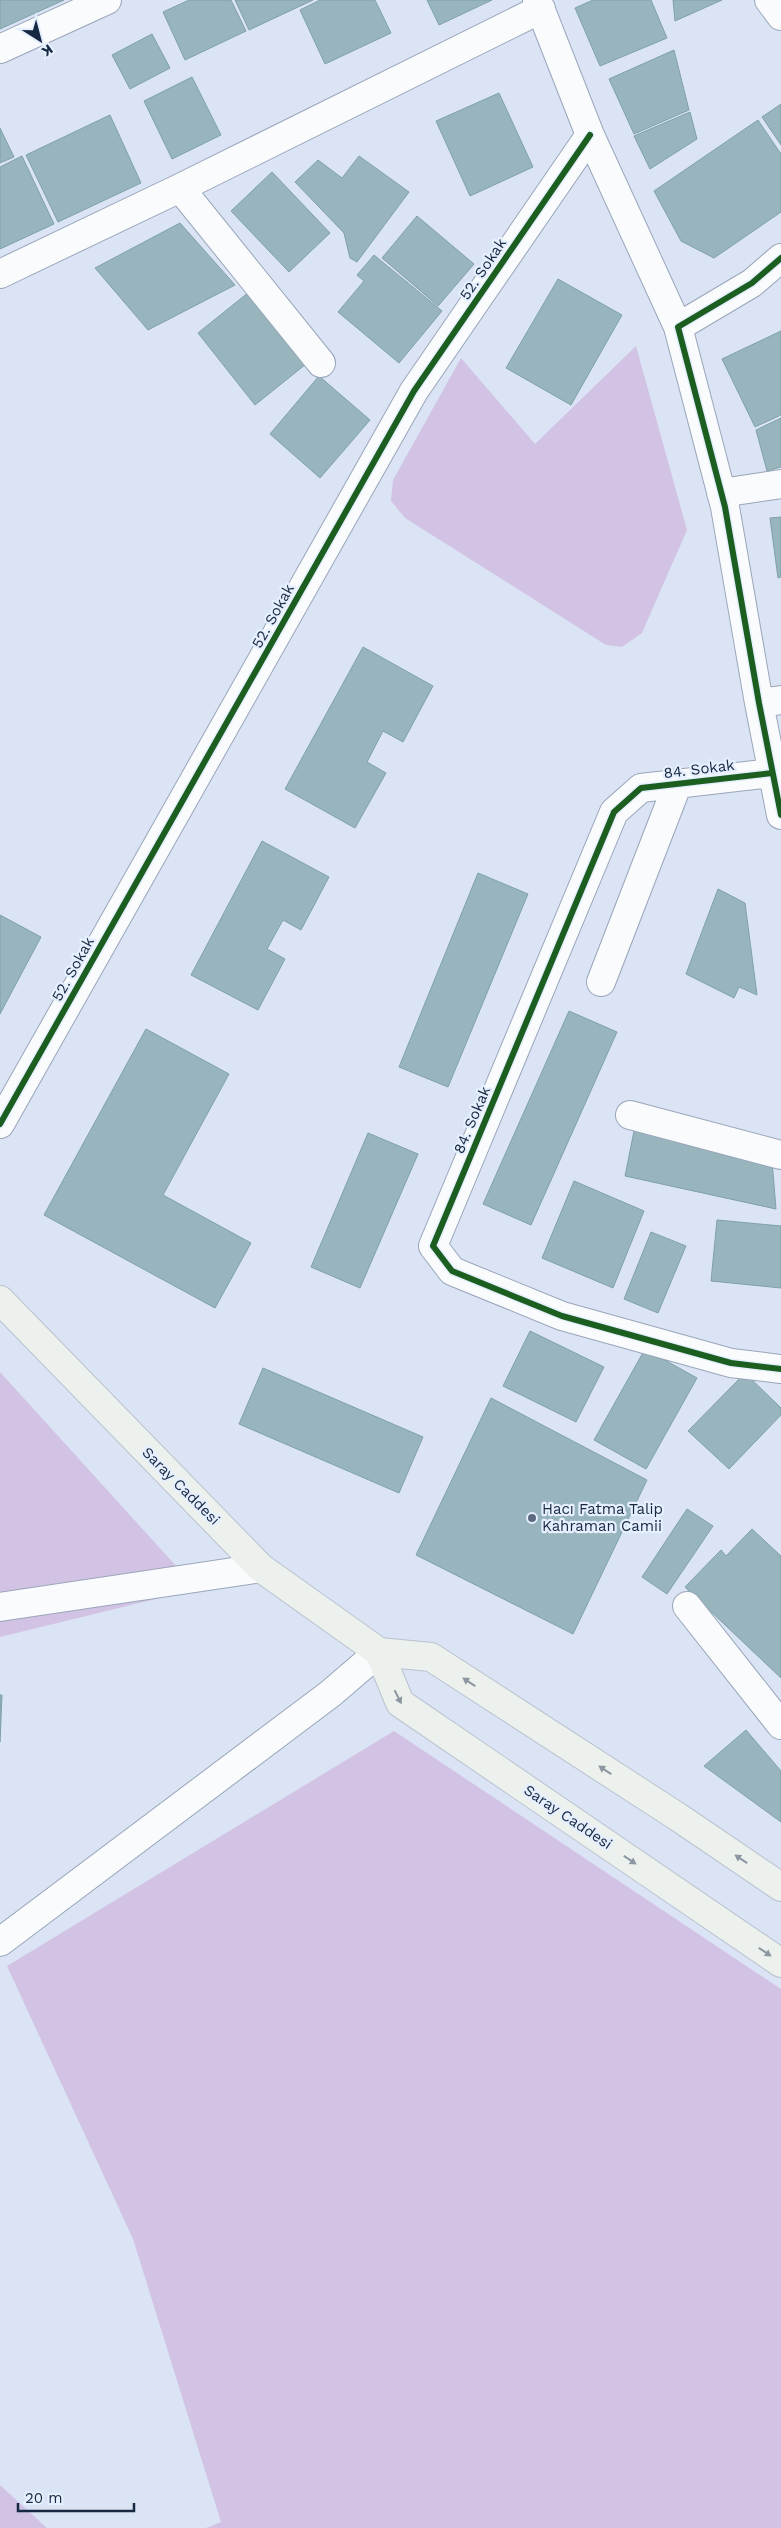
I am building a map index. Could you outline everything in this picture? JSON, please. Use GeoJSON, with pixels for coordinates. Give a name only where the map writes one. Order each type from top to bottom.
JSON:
{"type":"FeatureCollection","features":[{"type":"Feature","properties":{"kind":"main road","name":"Saray Caddesi"},"geometry":{"type":"LineString","coordinates":[[0,1300],[261,1568],[379,1652],[431,1658],[678,1816],[781,1886]]}},
{"type":"Feature","properties":{"kind":"main road","name":"Saray Caddesi"},"geometry":{"type":"LineString","coordinates":[[379,1652],[400,1703],[781,1963]]}},
{"type":"Feature","properties":{"kind":"street"},"geometry":{"type":"LineString","coordinates":[[0,49],[107,0]]}},
{"type":"Feature","properties":{"kind":"street"},"geometry":{"type":"LineString","coordinates":[[769,0],[781,16]]}},
{"type":"Feature","properties":{"kind":"street"},"geometry":{"type":"LineString","coordinates":[[0,274],[180,188],[539,5],[590,135],[678,326],[721,493],[770,701],[772,773],[781,816]]}},
{"type":"Feature","properties":{"kind":"street","name":"52. Sokak"},"geometry":{"type":"LineString","coordinates":[[0,1124],[414,391],[590,135]]}},
{"type":"Feature","properties":{"kind":"street"},"geometry":{"type":"LineString","coordinates":[[180,188],[321,363]]}},
{"type":"Feature","properties":{"kind":"street"},"geometry":{"type":"LineString","coordinates":[[678,326],[752,283],[781,258]]}},
{"type":"Feature","properties":{"kind":"street"},"geometry":{"type":"LineString","coordinates":[[721,493],[781,484]]}},
{"type":"Feature","properties":{"kind":"street","name":"84. Sokak"},"geometry":{"type":"LineString","coordinates":[[772,773],[640,788],[614,812],[432,1246],[452,1271],[562,1316],[731,1362],[781,1369]]}},
{"type":"Feature","properties":{"kind":"street"},"geometry":{"type":"LineString","coordinates":[[601,982],[678,783]]}},
{"type":"Feature","properties":{"kind":"street"},"geometry":{"type":"LineString","coordinates":[[630,1115],[781,1154]]}},
{"type":"Feature","properties":{"kind":"street"},"geometry":{"type":"LineString","coordinates":[[0,1607],[261,1568]]}},
{"type":"Feature","properties":{"kind":"street"},"geometry":{"type":"LineString","coordinates":[[687,1606],[781,1724]]}},
{"type":"Feature","properties":{"kind":"street"},"geometry":{"type":"LineString","coordinates":[[0,1942],[330,1694],[379,1652]]}},
{"type":"Feature","properties":{"kind":"shaded area"},"geometry":{"type":"Polygon","coordinates":[[[636,346],[687,530],[642,633],[622,647],[606,645],[405,518],[391,501],[393,480],[461,358],[535,444],[636,346]]]}},
{"type":"Feature","properties":{"kind":"shaded area"},"geometry":{"type":"Polygon","coordinates":[[[0,1372],[197,1589],[0,1637],[0,1372]]]}},
{"type":"Feature","properties":{"kind":"shaded area"},"geometry":{"type":"Polygon","coordinates":[[[394,1731],[781,1989],[781,2528],[206,2528],[221,2522],[133,2239],[7,1966],[394,1731]]]}},
{"type":"Feature","properties":{"kind":"shaded area"},"geometry":{"type":"Polygon","coordinates":[[[0,2485],[47,2528],[0,2528],[0,2485]]]}},
{"type":"Feature","properties":{"kind":"building"},"geometry":{"type":"Polygon","coordinates":[[[0,0],[64,0],[0,29],[0,0]]]}},
{"type":"Feature","properties":{"kind":"building"},"geometry":{"type":"Polygon","coordinates":[[[189,0],[231,0],[246,31],[185,60],[163,12],[189,0]]]}},
{"type":"Feature","properties":{"kind":"building"},"geometry":{"type":"Polygon","coordinates":[[[235,0],[313,0],[249,30],[235,0]]]}},
{"type":"Feature","properties":{"kind":"building"},"geometry":{"type":"Polygon","coordinates":[[[320,0],[375,0],[391,33],[325,64],[300,10],[320,0]]]}},
{"type":"Feature","properties":{"kind":"building"},"geometry":{"type":"Polygon","coordinates":[[[427,0],[492,0],[439,25],[427,0]]]}},
{"type":"Feature","properties":{"kind":"building"},"geometry":{"type":"Polygon","coordinates":[[[593,0],[651,0],[667,38],[600,66],[575,8],[593,0]]]}},
{"type":"Feature","properties":{"kind":"building"},"geometry":{"type":"Polygon","coordinates":[[[673,0],[722,0],[675,21],[673,0]]]}},
{"type":"Feature","properties":{"kind":"building"},"geometry":{"type":"Polygon","coordinates":[[[152,34],[170,68],[130,89],[112,55],[152,34]]]}},
{"type":"Feature","properties":{"kind":"building"},"geometry":{"type":"Polygon","coordinates":[[[674,50],[689,110],[634,134],[609,79],[674,50]]]}},
{"type":"Feature","properties":{"kind":"building"},"geometry":{"type":"Polygon","coordinates":[[[192,77],[221,135],[172,159],[144,101],[192,77]]]}},
{"type":"Feature","properties":{"kind":"building"},"geometry":{"type":"Polygon","coordinates":[[[499,93],[533,167],[470,196],[436,121],[499,93]]]}},
{"type":"Feature","properties":{"kind":"building"},"geometry":{"type":"Polygon","coordinates":[[[781,104],[781,145],[762,117],[781,104]]]}},
{"type":"Feature","properties":{"kind":"building"},"geometry":{"type":"Polygon","coordinates":[[[690,112],[697,139],[650,169],[634,136],[690,112]]]}},
{"type":"Feature","properties":{"kind":"building"},"geometry":{"type":"Polygon","coordinates":[[[110,115],[141,183],[58,222],[26,155],[110,115]]]}},
{"type":"Feature","properties":{"kind":"building"},"geometry":{"type":"Polygon","coordinates":[[[758,120],[781,154],[781,212],[714,258],[681,241],[654,191],[758,120]]]}},
{"type":"Feature","properties":{"kind":"building"},"geometry":{"type":"Polygon","coordinates":[[[0,128],[14,157],[0,163],[0,128]]]}},
{"type":"Feature","properties":{"kind":"building"},"geometry":{"type":"Polygon","coordinates":[[[22,156],[54,224],[0,249],[0,167],[22,156]]]}},
{"type":"Feature","properties":{"kind":"building"},"geometry":{"type":"Polygon","coordinates":[[[359,156],[409,192],[357,262],[350,258],[344,233],[295,182],[318,160],[342,178],[359,156]]]}},
{"type":"Feature","properties":{"kind":"building"},"geometry":{"type":"Polygon","coordinates":[[[272,172],[330,233],[289,272],[231,211],[272,172]]]}},
{"type":"Feature","properties":{"kind":"building"},"geometry":{"type":"Polygon","coordinates":[[[417,216],[474,264],[438,306],[382,258],[417,216]]]}},
{"type":"Feature","properties":{"kind":"building"},"geometry":{"type":"Polygon","coordinates":[[[180,223],[235,285],[148,330],[95,268],[180,223]]]}},
{"type":"Feature","properties":{"kind":"building"},"geometry":{"type":"Polygon","coordinates":[[[374,255],[442,311],[399,363],[338,312],[364,281],[357,275],[374,255]]]}},
{"type":"Feature","properties":{"kind":"building"},"geometry":{"type":"Polygon","coordinates":[[[558,279],[622,315],[571,405],[506,368],[558,279]]]}},
{"type":"Feature","properties":{"kind":"building"},"geometry":{"type":"Polygon","coordinates":[[[249,292],[306,364],[255,405],[198,333],[249,292]]]}},
{"type":"Feature","properties":{"kind":"building"},"geometry":{"type":"Polygon","coordinates":[[[781,331],[781,415],[755,427],[722,359],[781,331]]]}},
{"type":"Feature","properties":{"kind":"building"},"geometry":{"type":"Polygon","coordinates":[[[319,376],[370,420],[320,478],[270,434],[319,376]]]}},
{"type":"Feature","properties":{"kind":"building"},"geometry":{"type":"Polygon","coordinates":[[[781,418],[781,467],[767,471],[756,430],[781,418]]]}},
{"type":"Feature","properties":{"kind":"building"},"geometry":{"type":"Polygon","coordinates":[[[781,517],[781,577],[778,578],[770,518],[781,517]]]}},
{"type":"Feature","properties":{"kind":"building"},"geometry":{"type":"Polygon","coordinates":[[[363,647],[433,686],[403,742],[383,731],[367,762],[386,773],[355,828],[285,789],[363,647]]]}},
{"type":"Feature","properties":{"kind":"building"},"geometry":{"type":"Polygon","coordinates":[[[262,841],[329,877],[301,930],[283,920],[267,949],[285,959],[258,1010],[191,975],[262,841]]]}},
{"type":"Feature","properties":{"kind":"building"},"geometry":{"type":"Polygon","coordinates":[[[478,873],[528,894],[448,1087],[399,1067],[478,873]]]}},
{"type":"Feature","properties":{"kind":"building"},"geometry":{"type":"Polygon","coordinates":[[[718,889],[745,903],[757,995],[739,987],[734,998],[686,974],[718,889]]]}},
{"type":"Feature","properties":{"kind":"building"},"geometry":{"type":"Polygon","coordinates":[[[0,915],[41,937],[0,1014],[0,915]]]}},
{"type":"Feature","properties":{"kind":"building"},"geometry":{"type":"Polygon","coordinates":[[[569,1011],[617,1032],[531,1225],[483,1204],[569,1011]]]}},
{"type":"Feature","properties":{"kind":"building"},"geometry":{"type":"Polygon","coordinates":[[[146,1029],[229,1074],[163,1195],[251,1243],[215,1308],[44,1215],[146,1029]]]}},
{"type":"Feature","properties":{"kind":"building"},"geometry":{"type":"Polygon","coordinates":[[[634,1131],[772,1161],[776,1209],[625,1176],[634,1131]]]}},
{"type":"Feature","properties":{"kind":"building"},"geometry":{"type":"Polygon","coordinates":[[[368,1133],[418,1154],[360,1288],[311,1267],[368,1133]]]}},
{"type":"Feature","properties":{"kind":"building"},"geometry":{"type":"Polygon","coordinates":[[[574,1181],[644,1211],[613,1288],[542,1258],[574,1181]]]}},
{"type":"Feature","properties":{"kind":"building"},"geometry":{"type":"Polygon","coordinates":[[[717,1220],[781,1226],[781,1288],[711,1281],[717,1220]]]}},
{"type":"Feature","properties":{"kind":"building"},"geometry":{"type":"Polygon","coordinates":[[[651,1232],[686,1246],[658,1313],[624,1299],[651,1232]]]}},
{"type":"Feature","properties":{"kind":"building"},"geometry":{"type":"Polygon","coordinates":[[[530,1331],[604,1367],[576,1422],[503,1386],[530,1331]]]}},
{"type":"Feature","properties":{"kind":"building"},"geometry":{"type":"Polygon","coordinates":[[[645,1349],[697,1378],[646,1469],[594,1440],[645,1349]]]}},
{"type":"Feature","properties":{"kind":"building"},"geometry":{"type":"Polygon","coordinates":[[[263,1368],[423,1437],[399,1493],[239,1424],[263,1368]]]}},
{"type":"Feature","properties":{"kind":"building"},"geometry":{"type":"Polygon","coordinates":[[[745,1373],[781,1408],[781,1415],[729,1469],[688,1431],[745,1373]]]}},
{"type":"Feature","properties":{"kind":"building","name":"Hacı Fatma Talip Kahraman Camii"},"geometry":{"type":"Polygon","coordinates":[[[491,1398],[647,1480],[573,1634],[416,1555],[491,1398]]]}},
{"type":"Feature","properties":{"kind":"building"},"geometry":{"type":"Polygon","coordinates":[[[687,1509],[713,1526],[667,1594],[642,1577],[687,1509]]]}},
{"type":"Feature","properties":{"kind":"building"},"geometry":{"type":"Polygon","coordinates":[[[752,1529],[781,1556],[781,1678],[685,1587],[721,1550],[726,1556],[752,1529]]]}},
{"type":"Feature","properties":{"kind":"building"},"geometry":{"type":"Polygon","coordinates":[[[0,1695],[2,1695],[0,1742],[0,1695]]]}},
{"type":"Feature","properties":{"kind":"building"},"geometry":{"type":"Polygon","coordinates":[[[746,1730],[781,1771],[781,1822],[704,1766],[746,1730]]]}},
{"type":"Feature","properties":{"kind":"cycle path"},"geometry":{"type":"LineString","coordinates":[[0,1124],[414,391],[590,135]]}},
{"type":"Feature","properties":{"kind":"cycle path"},"geometry":{"type":"LineString","coordinates":[[781,258],[752,283],[678,327],[725,507],[759,703],[781,815]]}},
{"type":"Feature","properties":{"kind":"cycle path"},"geometry":{"type":"LineString","coordinates":[[772,773],[641,788],[614,812],[433,1246],[452,1271],[562,1316],[731,1363],[781,1369]]}},
{"type":"Feature","properties":{"kind":"place","name":"Hacı Fatma Talip Kahraman Camii"},"geometry":{"type":"Point","coordinates":[532,1518]}}]}
